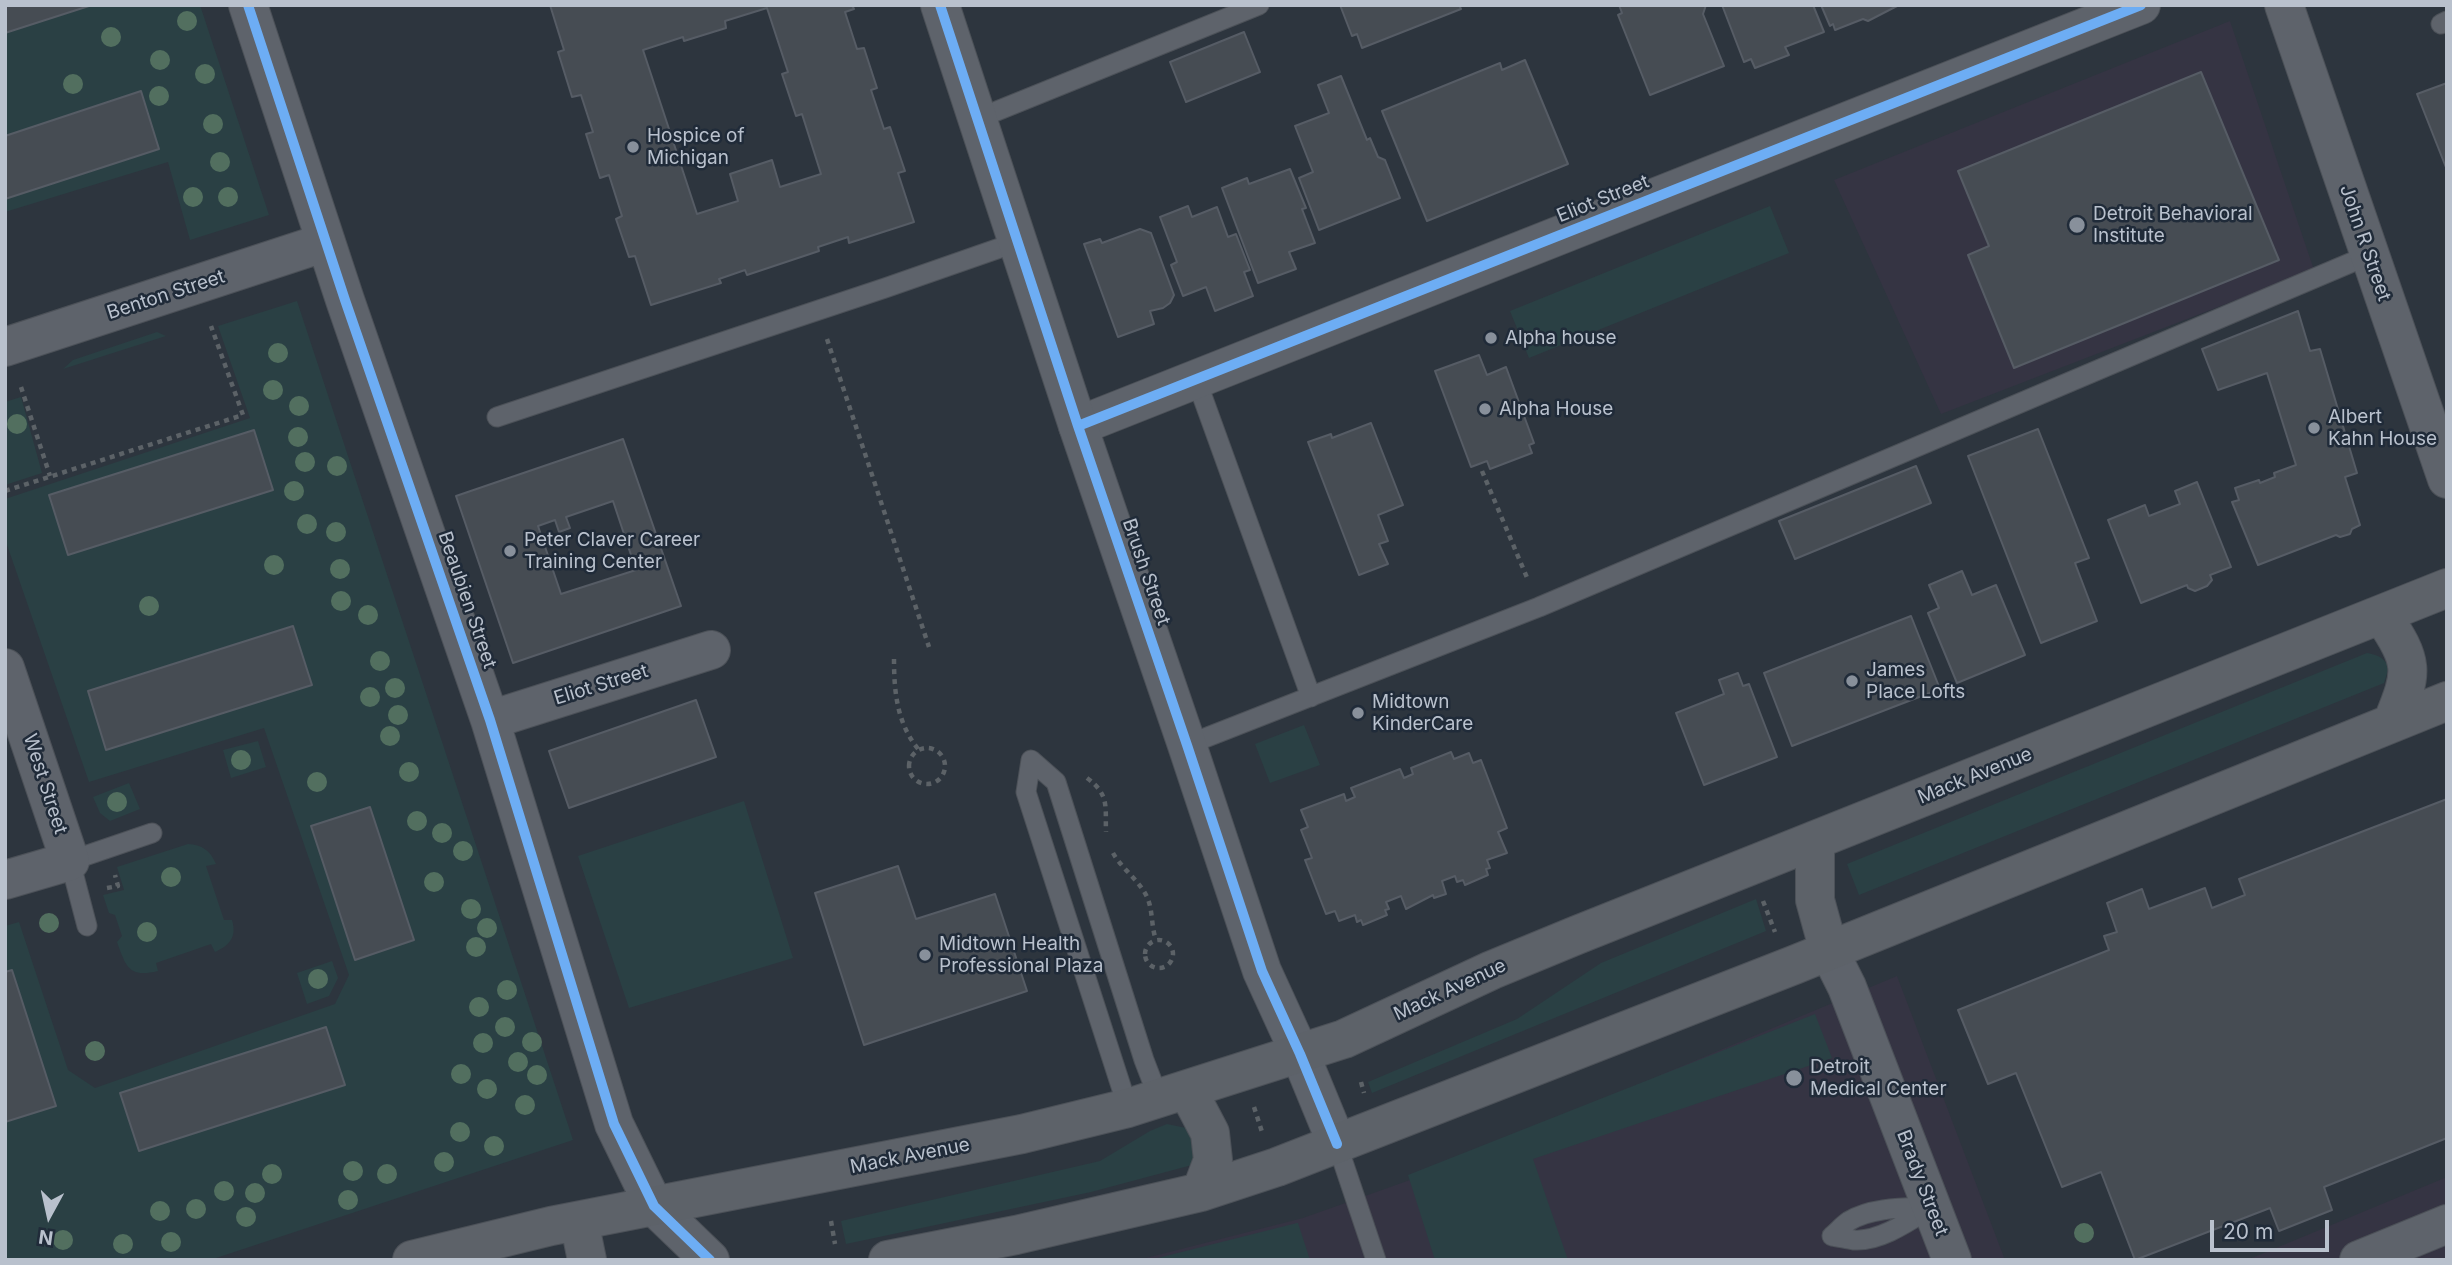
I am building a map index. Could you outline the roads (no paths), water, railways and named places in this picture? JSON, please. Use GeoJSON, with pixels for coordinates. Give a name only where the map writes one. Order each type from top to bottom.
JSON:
{"type":"FeatureCollection","features":[{"type":"Feature","properties":{"kind":"main road","name":"Mack Avenue"},"geometry":{"type":"LineString","coordinates":[[412,1260],[579,1221],[1022,1134],[1158,1100],[1300,1054],[1344,1039],[1492,970],[2447,588]]}},
{"type":"Feature","properties":{"kind":"main road"},"geometry":{"type":"LineString","coordinates":[[2382,615],[2403,647],[2409,666],[2406,690],[2392,723]]}},
{"type":"Feature","properties":{"kind":"main road"},"geometry":{"type":"LineString","coordinates":[[888,1260],[1016,1235],[1201,1192],[1277,1167],[1829,951],[2447,701]]}},
{"type":"Feature","properties":{"kind":"main road"},"geometry":{"type":"LineString","coordinates":[[1815,840],[1815,901],[1829,951]]}},
{"type":"Feature","properties":{"kind":"main road"},"geometry":{"type":"LineString","coordinates":[[1158,1100],[1210,1133],[1213,1160],[1201,1192]]}},
{"type":"Feature","properties":{"kind":"main road"},"geometry":{"type":"LineString","coordinates":[[579,1221],[587,1260]]}},
{"type":"Feature","properties":{"kind":"street","name":"Beaubien Street"},"geometry":{"type":"LineString","coordinates":[[248,5],[490,720],[614,1124],[654,1206]]}},
{"type":"Feature","properties":{"kind":"street","name":"Brush Street"},"geometry":{"type":"LineString","coordinates":[[940,5],[1078,426],[1262,971],[1337,1144]]}},
{"type":"Feature","properties":{"kind":"street","name":"Eliot Street"},"geometry":{"type":"LineString","coordinates":[[1078,426],[2141,5]]}},
{"type":"Feature","properties":{"kind":"street","name":"John R Street"},"geometry":{"type":"LineString","coordinates":[[2284,5],[2447,479]]}},
{"type":"Feature","properties":{"kind":"street","name":"Benton Street"},"geometry":{"type":"LineString","coordinates":[[5,347],[326,242]]}},
{"type":"Feature","properties":{"kind":"street","name":"Eliot Street"},"geometry":{"type":"LineString","coordinates":[[490,720],[711,650]]}},
{"type":"Feature","properties":{"kind":"street","name":"West Street"},"geometry":{"type":"LineString","coordinates":[[5,668],[70,861]]}},
{"type":"Feature","properties":{"kind":"street"},"geometry":{"type":"LineString","coordinates":[[5,880],[70,861]]}},
{"type":"Feature","properties":{"kind":"street","name":"Brady Street"},"geometry":{"type":"LineString","coordinates":[[1829,951],[1847,987],[1952,1260]]}},
{"type":"Feature","properties":{"kind":"street"},"geometry":{"type":"LineString","coordinates":[[654,1206],[710,1260]]}},
{"type":"Feature","properties":{"kind":"street"},"geometry":{"type":"LineString","coordinates":[[2359,1260],[2447,1224]]}},
{"type":"Feature","properties":{"kind":"lane"},"geometry":{"type":"LineString","coordinates":[[977,119],[1259,5]]}},
{"type":"Feature","properties":{"kind":"lane"},"geometry":{"type":"LineString","coordinates":[[497,417],[1017,242]]}},
{"type":"Feature","properties":{"kind":"lane"},"geometry":{"type":"LineString","coordinates":[[1187,745],[1539,607],[2369,255]]}},
{"type":"Feature","properties":{"kind":"lane"},"geometry":{"type":"LineString","coordinates":[[1196,379],[1311,697]]}},
{"type":"Feature","properties":{"kind":"lane"},"geometry":{"type":"LineString","coordinates":[[1031,760],[1056,782],[1158,1100],[1053,874],[1026,792],[1031,760]]}},
{"type":"Feature","properties":{"kind":"lane"},"geometry":{"type":"LineString","coordinates":[[87,926],[70,861],[152,833]]}},
{"type":"Feature","properties":{"kind":"lane"},"geometry":{"type":"LineString","coordinates":[[1053,874],[1082,865]]}},
{"type":"Feature","properties":{"kind":"lane"},"geometry":{"type":"LineString","coordinates":[[1337,1144],[1376,1260]]}},
{"type":"Feature","properties":{"kind":"place","name":"Hospice of Michigan"},"geometry":{"type":"Point","coordinates":[633,147]}},
{"type":"Feature","properties":{"kind":"place","name":"Detroit Behavioral Institute"},"geometry":{"type":"Point","coordinates":[2077,225]}},
{"type":"Feature","properties":{"kind":"place","name":"Alpha house"},"geometry":{"type":"Point","coordinates":[1491,338]}},
{"type":"Feature","properties":{"kind":"place","name":"Alpha House"},"geometry":{"type":"Point","coordinates":[1485,409]}},
{"type":"Feature","properties":{"kind":"place","name":"Albert Kahn House"},"geometry":{"type":"Point","coordinates":[2314,428]}},
{"type":"Feature","properties":{"kind":"place","name":"Peter Claver Career Training Center"},"geometry":{"type":"Point","coordinates":[510,551]}},
{"type":"Feature","properties":{"kind":"place","name":"James Place Lofts"},"geometry":{"type":"Point","coordinates":[1852,681]}},
{"type":"Feature","properties":{"kind":"place","name":"Midtown KinderCare"},"geometry":{"type":"Point","coordinates":[1358,713]}},
{"type":"Feature","properties":{"kind":"place","name":"Midtown Health Professional Plaza"},"geometry":{"type":"Point","coordinates":[925,955]}},
{"type":"Feature","properties":{"kind":"place","name":"Detroit Medical Center"},"geometry":{"type":"Point","coordinates":[1794,1078]}}]}
